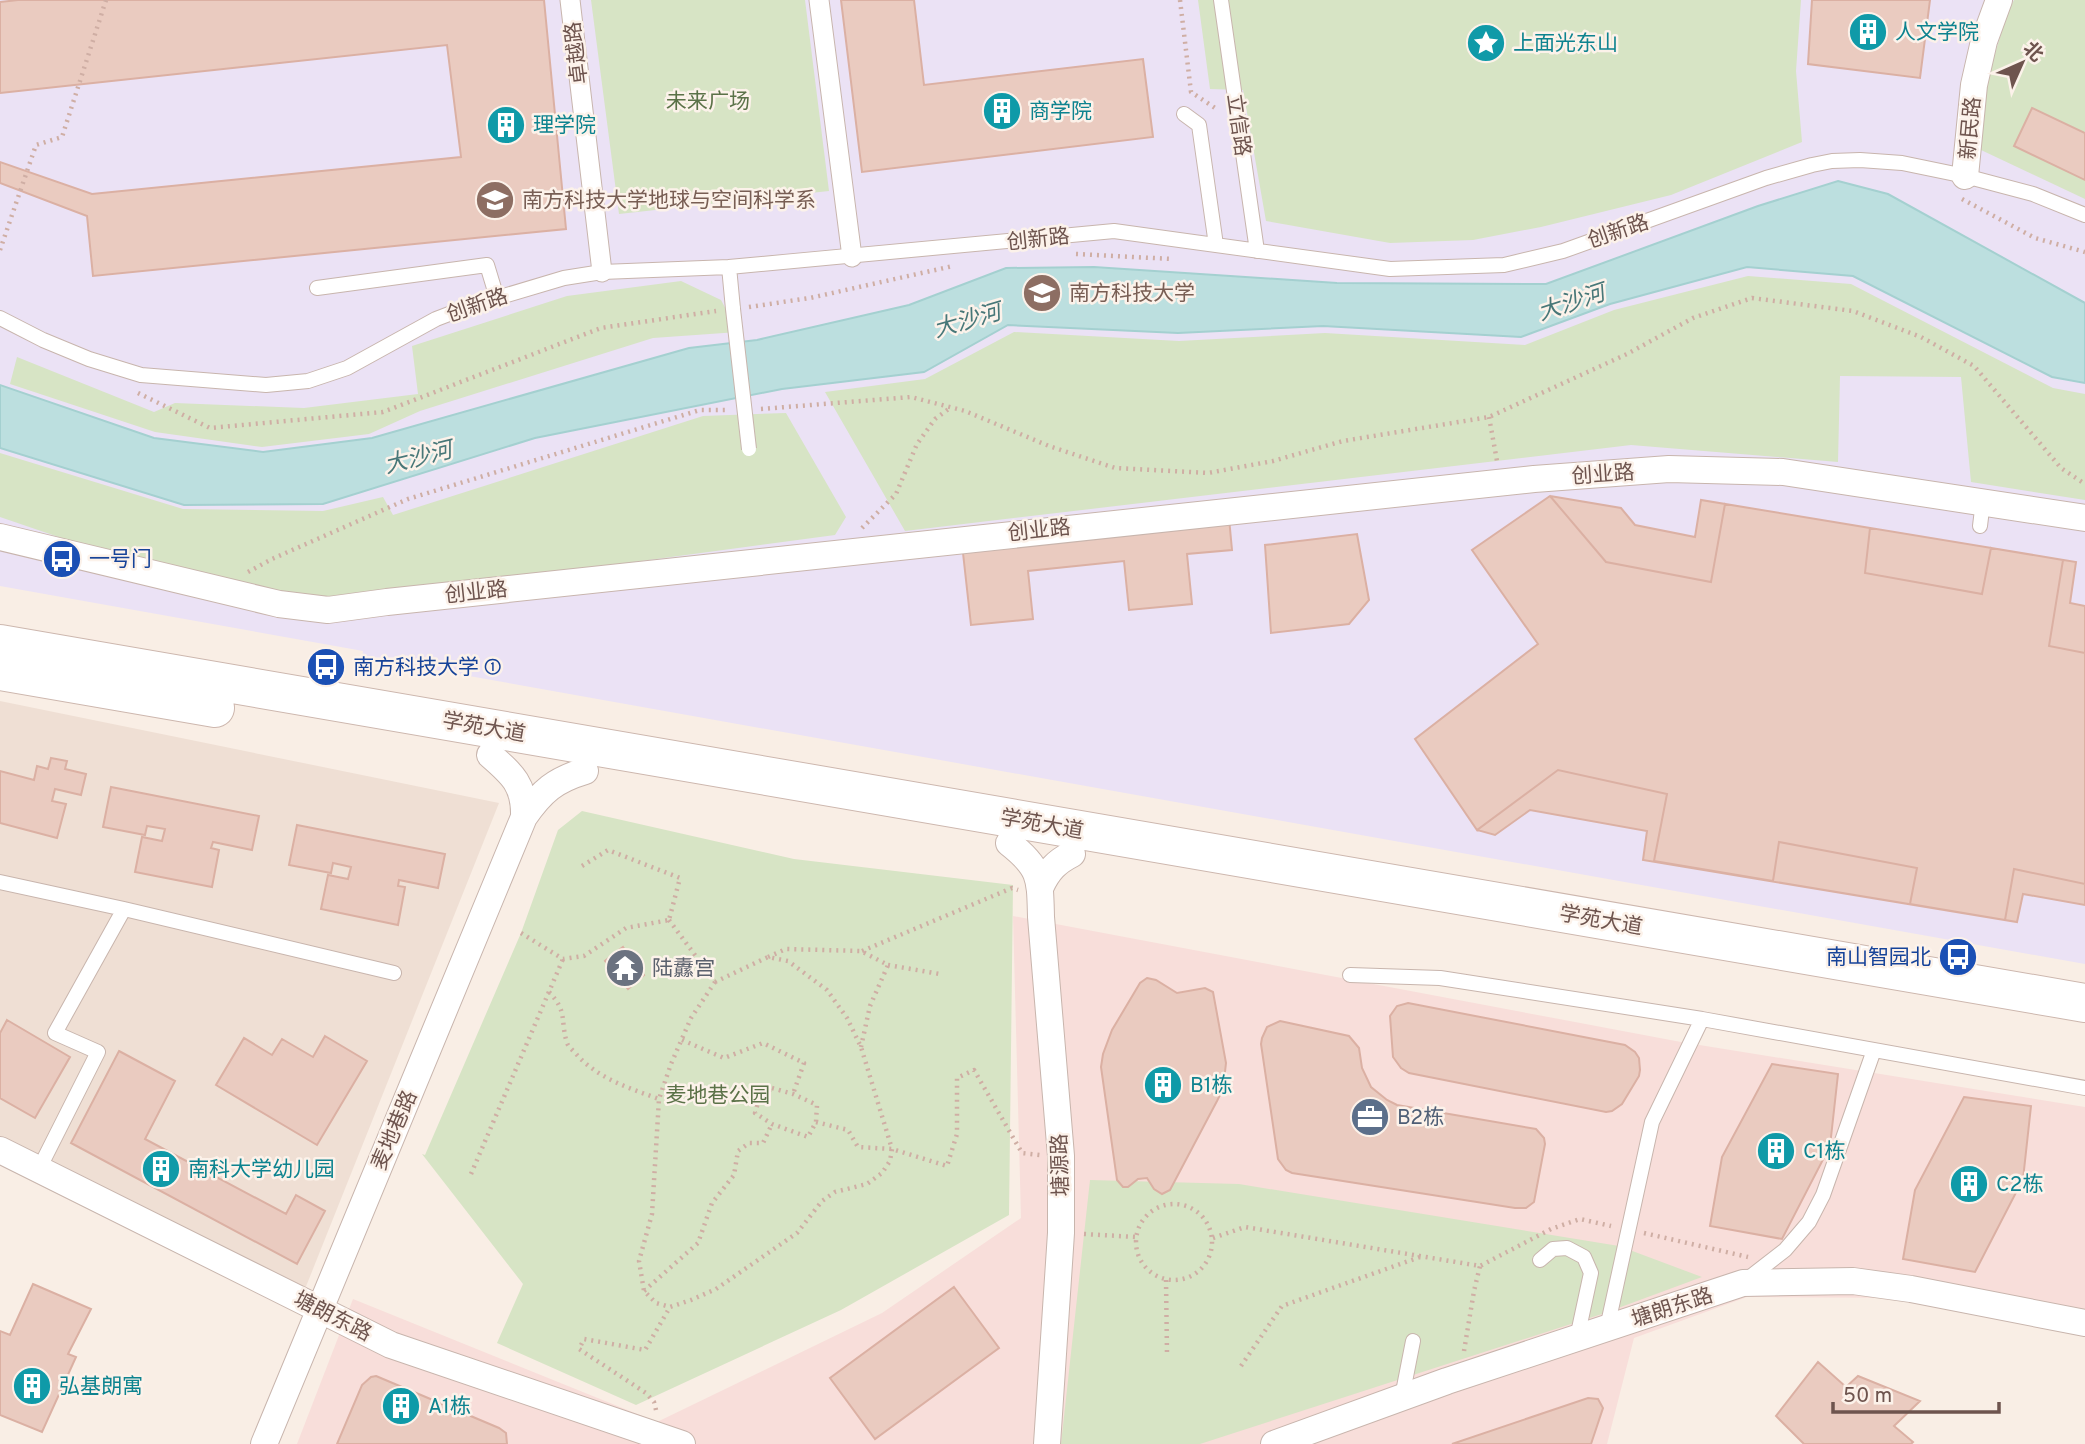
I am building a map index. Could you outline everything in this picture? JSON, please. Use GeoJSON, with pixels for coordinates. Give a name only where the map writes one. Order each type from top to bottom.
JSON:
{"type":"FeatureCollection","features":[{"type":"Feature","properties":{"kind":"main road","name":"学苑大道"},"geometry":{"type":"LineString","coordinates":[[0,643],[2085,1003]]}},
{"type":"Feature","properties":{"kind":"main road","name":"学苑大道"},"geometry":{"type":"LineString","coordinates":[[0,671],[2085,1027]]}},
{"type":"Feature","properties":{"kind":"street","name":"卓越路"},"geometry":{"type":"LineString","coordinates":[[570,0],[603,272]]}},
{"type":"Feature","properties":{"kind":"street"},"geometry":{"type":"LineString","coordinates":[[819,0],[852,257]]}},
{"type":"Feature","properties":{"kind":"street","name":"新民路"},"geometry":{"type":"LineString","coordinates":[[1962,187],[1974,85],[1984,41],[1998,0]]}},
{"type":"Feature","properties":{"kind":"street","name":"创业路"},"geometry":{"type":"LineString","coordinates":[[0,537],[216,590],[279,604],[328,610],[838,552],[1534,479],[1669,470],[1783,472],[1982,514],[2085,518]]}},
{"type":"Feature","properties":{"kind":"street"},"geometry":{"type":"LineString","coordinates":[[490,755],[508,770],[518,785],[525,800],[524,817]]}},
{"type":"Feature","properties":{"kind":"street","name":"麦地巷路"},"geometry":{"type":"LineString","coordinates":[[264,1444],[524,817],[550,786],[585,771]]}},
{"type":"Feature","properties":{"kind":"street","name":"塘源路"},"geometry":{"type":"LineString","coordinates":[[1009,844],[1031,863],[1041,886],[1041,917],[1061,1156],[1061,1233],[1047,1444]]}},
{"type":"Feature","properties":{"kind":"street"},"geometry":{"type":"LineString","coordinates":[[1041,886],[1052,867],[1072,854]]}},
{"type":"Feature","properties":{"kind":"street","name":"塘朗东路"},"geometry":{"type":"LineString","coordinates":[[0,1150],[391,1345],[672,1441]]}},
{"type":"Feature","properties":{"kind":"street","name":"塘朗东路"},"geometry":{"type":"LineString","coordinates":[[1274,1444],[1402,1396],[1743,1283],[1853,1281],[1911,1289],[2085,1323]]}},
{"type":"Feature","properties":{"kind":"lane","name":"立信路"},"geometry":{"type":"LineString","coordinates":[[1222,0],[1257,251]]}},
{"type":"Feature","properties":{"kind":"lane"},"geometry":{"type":"LineString","coordinates":[[1184,114],[1199,125],[1216,245]]}},
{"type":"Feature","properties":{"kind":"lane","name":"创新路"},"geometry":{"type":"LineString","coordinates":[[1,320],[77,354],[141,375],[267,385],[308,381],[347,368],[436,319],[564,278],[603,272],[729,267],[1114,231],[1390,269],[1504,265],[1563,251],[1766,178],[1832,161],[1888,162],[1962,187],[2033,194],[2085,215]]}},
{"type":"Feature","properties":{"kind":"lane"},"geometry":{"type":"LineString","coordinates":[[317,288],[487,265],[497,298]]}},
{"type":"Feature","properties":{"kind":"lane"},"geometry":{"type":"LineString","coordinates":[[729,267],[749,449]]}},
{"type":"Feature","properties":{"kind":"lane"},"geometry":{"type":"LineString","coordinates":[[0,883],[394,972]]}},
{"type":"Feature","properties":{"kind":"lane"},"geometry":{"type":"LineString","coordinates":[[39,1169],[98,1052],[55,1033],[124,909]]}},
{"type":"Feature","properties":{"kind":"lane"},"geometry":{"type":"LineString","coordinates":[[1350,975],[1440,978],[1702,1019],[2085,1088]]}},
{"type":"Feature","properties":{"kind":"lane"},"geometry":{"type":"LineString","coordinates":[[1607,1328],[1651,1122],[1702,1019]]}},
{"type":"Feature","properties":{"kind":"lane"},"geometry":{"type":"LineString","coordinates":[[1743,1283],[1785,1250],[1809,1222],[1823,1195],[1874,1050]]}},
{"type":"Feature","properties":{"kind":"lane"},"geometry":{"type":"LineString","coordinates":[[1540,1260],[1553,1249],[1567,1248],[1584,1257],[1591,1273],[1577,1338]]}},
{"type":"Feature","properties":{"kind":"lane"},"geometry":{"type":"LineString","coordinates":[[1402,1396],[1413,1341]]}},
{"type":"Feature","properties":{"kind":"path"},"geometry":{"type":"LineString","coordinates":[[0,250],[36,145],[62,137],[106,0]]}},
{"type":"Feature","properties":{"kind":"path"},"geometry":{"type":"LineString","coordinates":[[1180,0],[1191,92],[1239,125]]}},
{"type":"Feature","properties":{"kind":"path"},"geometry":{"type":"LineString","coordinates":[[1962,187],[2035,238],[2085,252]]}},
{"type":"Feature","properties":{"kind":"path"},"geometry":{"type":"LineString","coordinates":[[1071,254],[1182,260]]}},
{"type":"Feature","properties":{"kind":"path"},"geometry":{"type":"LineString","coordinates":[[131,391],[156,400],[210,428],[383,412],[601,328],[810,299],[964,263]]}},
{"type":"Feature","properties":{"kind":"path"},"geometry":{"type":"LineString","coordinates":[[756,409],[911,397],[965,411],[1049,446],[1115,468],[1208,473],[1273,461],[1343,441],[1489,417],[1627,354],[1693,318],[1752,298],[1853,311],[1921,337],[1974,366],[2060,468],[2085,484]]}},
{"type":"Feature","properties":{"kind":"path"},"geometry":{"type":"LineString","coordinates":[[838,552],[896,494],[917,444],[935,419],[951,407]]}},
{"type":"Feature","properties":{"kind":"path"},"geometry":{"type":"LineString","coordinates":[[216,590],[272,559],[408,499],[700,410],[728,410]]}},
{"type":"Feature","properties":{"kind":"path"},"geometry":{"type":"LineString","coordinates":[[1489,417],[1500,484]]}},
{"type":"Feature","properties":{"kind":"path"},"geometry":{"type":"LineString","coordinates":[[582,866],[608,850],[680,878],[669,920]]}},
{"type":"Feature","properties":{"kind":"path"},"geometry":{"type":"LineString","coordinates":[[768,957],[788,961],[827,990],[847,1018],[861,1047],[892,1149],[890,1161],[882,1173],[867,1184],[835,1192],[822,1201],[797,1233],[716,1289],[670,1307],[656,1303],[644,1291],[639,1261],[652,1214],[659,1099],[691,1018],[715,982],[768,957],[786,949],[861,951],[1012,888]]}},
{"type":"Feature","properties":{"kind":"path"},"geometry":{"type":"LineString","coordinates":[[521,933],[563,959],[584,956],[626,928],[669,920]]}},
{"type":"Feature","properties":{"kind":"path"},"geometry":{"type":"LineString","coordinates":[[669,920],[715,982]]}},
{"type":"Feature","properties":{"kind":"path"},"geometry":{"type":"LineString","coordinates":[[861,951],[888,965],[940,974]]}},
{"type":"Feature","properties":{"kind":"path"},"geometry":{"type":"LineString","coordinates":[[471,1174],[563,959]]}},
{"type":"Feature","properties":{"kind":"path"},"geometry":{"type":"LineString","coordinates":[[861,1047],[870,1006],[888,965]]}},
{"type":"Feature","properties":{"kind":"path"},"geometry":{"type":"LineString","coordinates":[[549,992],[559,1003],[568,1045],[590,1069],[619,1085],[659,1099]]}},
{"type":"Feature","properties":{"kind":"path"},"geometry":{"type":"LineString","coordinates":[[682,1040],[724,1058],[763,1043],[804,1063],[793,1094]]}},
{"type":"Feature","properties":{"kind":"path"},"geometry":{"type":"LineString","coordinates":[[816,1122],[848,1130],[858,1147],[892,1149],[947,1166],[957,1134],[957,1079],[974,1070],[1022,1153]]}},
{"type":"Feature","properties":{"kind":"path"},"geometry":{"type":"LineString","coordinates":[[772,1088],[817,1105],[816,1122],[808,1137],[772,1124],[755,1113],[759,1099],[772,1088]]}},
{"type":"Feature","properties":{"kind":"path"},"geometry":{"type":"LineString","coordinates":[[644,1291],[698,1243],[712,1203],[734,1175],[738,1151],[749,1143],[763,1143],[772,1124]]}},
{"type":"Feature","properties":{"kind":"path"},"geometry":{"type":"LineString","coordinates":[[1174,1203],[1192,1208],[1206,1220],[1213,1238],[1211,1256],[1200,1271],[1184,1280],[1166,1280],[1149,1272],[1143,1264],[1138,1256],[1136,1237],[1142,1220],[1156,1208],[1174,1203]]}},
{"type":"Feature","properties":{"kind":"path"},"geometry":{"type":"LineString","coordinates":[[1100,1234],[1136,1237]]}},
{"type":"Feature","properties":{"kind":"path"},"geometry":{"type":"LineString","coordinates":[[1241,1366],[1282,1306],[1421,1256]]}},
{"type":"Feature","properties":{"kind":"path"},"geometry":{"type":"LineString","coordinates":[[1459,1377],[1480,1266]]}},
{"type":"Feature","properties":{"kind":"path"},"geometry":{"type":"LineString","coordinates":[[1166,1280],[1167,1353]]}},
{"type":"Feature","properties":{"kind":"path"},"geometry":{"type":"LineString","coordinates":[[670,1307],[645,1350],[584,1339],[579,1349],[646,1393],[654,1402],[672,1441]]}},
{"type":"Feature","properties":{"kind":"shaded area","name":"南方科技大学"},"geometry":{"type":"Polygon","coordinates":[[[0,0],[2085,0],[2085,964],[362,657],[363,651],[0,586],[0,0]]]}},
{"type":"Feature","properties":{"kind":"shaded area"},"geometry":{"type":"Polygon","coordinates":[[[0,701],[499,803],[305,1289],[0,1138],[0,701]]]}},
{"type":"Feature","properties":{"kind":"shaded area"},"geometry":{"type":"Polygon","coordinates":[[[1013,916],[1681,1042],[2085,1107],[2085,1330],[1919,1298],[1747,1297],[1634,1338],[1607,1444],[297,1444],[353,1299],[657,1422],[882,1313],[1021,1218],[1013,916]]]}},
{"type":"Feature","properties":{"kind":"green space","name":"未来广场"},"geometry":{"type":"Polygon","coordinates":[[[591,0],[805,0],[829,191],[619,214],[591,0]]]}},
{"type":"Feature","properties":{"kind":"green space"},"geometry":{"type":"Polygon","coordinates":[[[1198,0],[1801,0],[1796,71],[1802,142],[1671,195],[1541,227],[1473,240],[1390,243],[1266,221],[1243,90],[1210,89],[1198,0]]]}},
{"type":"Feature","properties":{"kind":"green space"},"geometry":{"type":"Polygon","coordinates":[[[2014,0],[2085,0],[2085,199],[1981,150],[1985,86],[2008,11],[2014,0]]]}},
{"type":"Feature","properties":{"kind":"green space"},"geometry":{"type":"Polygon","coordinates":[[[1748,276],[1851,284],[2053,388],[2085,394],[2085,500],[1971,482],[1961,377],[1840,376],[1838,462],[1631,445],[905,531],[825,392],[925,379],[1014,332],[1179,341],[1325,333],[1525,345],[1614,310],[1748,276]]]}},
{"type":"Feature","properties":{"kind":"green space"},"geometry":{"type":"Polygon","coordinates":[[[681,281],[721,300],[738,332],[653,338],[420,411],[369,434],[262,447],[155,432],[10,384],[17,357],[154,412],[175,403],[304,408],[418,394],[412,346],[567,296],[681,281]]]}},
{"type":"Feature","properties":{"kind":"green space"},"geometry":{"type":"Polygon","coordinates":[[[786,413],[846,517],[835,535],[331,603],[158,571],[0,517],[0,453],[183,509],[323,511],[383,497],[393,515],[703,416],[786,413]]]}},
{"type":"Feature","properties":{"kind":"green space","name":"麦地巷公园"},"geometry":{"type":"Polygon","coordinates":[[[582,811],[794,859],[1013,885],[1009,1215],[841,1310],[636,1405],[497,1343],[523,1284],[422,1154],[425,1155],[521,933],[558,830],[582,811]]]}},
{"type":"Feature","properties":{"kind":"green space"},"geometry":{"type":"Polygon","coordinates":[[[1090,1180],[1239,1184],[1619,1246],[1702,1277],[1602,1314],[1200,1444],[1061,1444],[1090,1180]]]}},
{"type":"Feature","properties":{"kind":"water","name":"大沙河"},"geometry":{"type":"Polygon","coordinates":[[[1838,181],[1888,194],[2085,303],[2085,383],[2052,377],[1853,276],[1747,267],[1610,304],[1521,337],[1323,326],[1178,333],[1008,325],[924,372],[782,389],[535,438],[323,504],[184,505],[0,448],[0,385],[154,438],[263,452],[372,438],[689,348],[757,340],[909,305],[1006,268],[1094,267],[1337,283],[1546,284],[1758,206],[1838,181]]]}},
{"type":"Feature","properties":{"kind":"building","name":"理学院"},"geometry":{"type":"Polygon","coordinates":[[[544,0],[566,229],[93,276],[87,216],[0,183],[0,162],[92,194],[461,157],[447,45],[0,93],[0,2],[544,0]]]}},
{"type":"Feature","properties":{"kind":"building","name":"商学院"},"geometry":{"type":"Polygon","coordinates":[[[841,0],[914,0],[924,85],[1143,59],[1153,137],[862,172],[841,0]]]}},
{"type":"Feature","properties":{"kind":"building","name":"人文学院"},"geometry":{"type":"Polygon","coordinates":[[[1812,0],[1930,0],[1920,78],[1808,64],[1812,0]]]}},
{"type":"Feature","properties":{"kind":"building"},"geometry":{"type":"Polygon","coordinates":[[[2032,108],[2085,133],[2085,180],[2014,146],[2032,108]]]}},
{"type":"Feature","properties":{"kind":"building"},"geometry":{"type":"Polygon","coordinates":[[[1550,496],[1606,562],[1711,582],[1725,504],[1870,528],[1865,573],[1982,594],[1991,548],[2063,560],[2049,646],[2085,653],[2085,884],[2014,869],[2005,920],[1910,904],[1917,868],[1779,842],[1773,881],[1654,861],[1667,794],[1558,770],[1477,830],[1415,739],[1538,644],[1472,550],[1550,496]]]}},
{"type":"Feature","properties":{"kind":"building"},"geometry":{"type":"Polygon","coordinates":[[[1550,496],[1621,508],[1635,525],[1695,537],[1701,500],[2076,562],[2070,603],[2085,606],[2085,905],[2023,894],[2017,922],[1643,860],[1647,831],[1530,810],[1495,835],[1477,830],[1415,739],[1538,644],[1472,550],[1550,496]]]}},
{"type":"Feature","properties":{"kind":"building"},"geometry":{"type":"Polygon","coordinates":[[[1229,518],[1232,550],[1187,554],[1192,604],[1129,610],[1124,561],[1028,571],[1033,619],[971,625],[962,544],[1229,518]]]}},
{"type":"Feature","properties":{"kind":"building"},"geometry":{"type":"Polygon","coordinates":[[[1357,534],[1369,600],[1349,624],[1271,633],[1265,545],[1357,534]]]}},
{"type":"Feature","properties":{"kind":"building"},"geometry":{"type":"Polygon","coordinates":[[[51,758],[67,761],[65,769],[86,774],[81,795],[55,789],[52,801],[66,804],[57,838],[0,823],[0,771],[34,780],[37,766],[48,769],[51,758]]]}},
{"type":"Feature","properties":{"kind":"building"},"geometry":{"type":"Polygon","coordinates":[[[111,787],[259,816],[252,850],[213,842],[211,848],[219,850],[212,887],[135,872],[142,837],[162,841],[165,829],[147,826],[145,835],[103,827],[111,787]]]}},
{"type":"Feature","properties":{"kind":"building"},"geometry":{"type":"Polygon","coordinates":[[[297,825],[445,854],[438,888],[399,880],[398,886],[405,887],[398,925],[321,909],[328,875],[348,879],[351,867],[333,863],[331,873],[289,865],[297,825]]]}},
{"type":"Feature","properties":{"kind":"building","name":"陆纛宫"},"geometry":{"type":"Polygon","coordinates":[[[623,947],[644,975],[628,989],[605,961],[623,947]]]}},
{"type":"Feature","properties":{"kind":"building","name":"B1栋"},"geometry":{"type":"Polygon","coordinates":[[[1147,978],[1156,980],[1177,993],[1205,988],[1213,992],[1226,1063],[1223,1089],[1170,1190],[1162,1194],[1154,1189],[1147,1178],[1138,1179],[1128,1187],[1123,1187],[1117,1180],[1101,1067],[1112,1030],[1140,983],[1147,978]]]}},
{"type":"Feature","properties":{"kind":"building","name":"B2栋"},"geometry":{"type":"Polygon","coordinates":[[[1408,1003],[1625,1045],[1639,1058],[1639,1076],[1622,1104],[1606,1112],[1409,1073],[1401,1068],[1393,1057],[1390,1016],[1397,1006],[1408,1003]]]}},
{"type":"Feature","properties":{"kind":"building"},"geometry":{"type":"Polygon","coordinates":[[[7,1020],[70,1057],[35,1118],[0,1098],[0,1033],[7,1020]]]}},
{"type":"Feature","properties":{"kind":"building","name":"B2栋"},"geometry":{"type":"Polygon","coordinates":[[[1280,1021],[1349,1036],[1359,1048],[1362,1068],[1371,1087],[1397,1105],[1536,1129],[1544,1138],[1545,1144],[1534,1202],[1526,1208],[1515,1208],[1286,1170],[1278,1159],[1261,1044],[1267,1027],[1280,1021]]]}},
{"type":"Feature","properties":{"kind":"building"},"geometry":{"type":"Polygon","coordinates":[[[325,1036],[367,1061],[317,1145],[216,1085],[244,1038],[272,1055],[282,1039],[313,1057],[325,1036]]]}},
{"type":"Feature","properties":{"kind":"building","name":"南科大学幼儿园"},"geometry":{"type":"Polygon","coordinates":[[[119,1051],[175,1081],[145,1139],[286,1214],[296,1195],[325,1211],[297,1264],[71,1143],[119,1051]]]}},
{"type":"Feature","properties":{"kind":"building","name":"C1栋"},"geometry":{"type":"Polygon","coordinates":[[[1772,1064],[1838,1074],[1830,1146],[1782,1239],[1710,1226],[1722,1157],[1772,1064]]]}},
{"type":"Feature","properties":{"kind":"building","name":"C2栋"},"geometry":{"type":"Polygon","coordinates":[[[1964,1097],[2031,1106],[2023,1179],[1975,1272],[1903,1259],[1915,1190],[1964,1097]]]}},
{"type":"Feature","properties":{"kind":"building","name":"弘基朗寓"},"geometry":{"type":"Polygon","coordinates":[[[33,1284],[91,1309],[68,1354],[76,1357],[42,1432],[0,1415],[0,1331],[10,1335],[33,1284]]]}},
{"type":"Feature","properties":{"kind":"building"},"geometry":{"type":"Polygon","coordinates":[[[954,1287],[999,1348],[875,1439],[830,1378],[954,1287]]]}},
{"type":"Feature","properties":{"kind":"building"},"geometry":{"type":"Polygon","coordinates":[[[1818,1362],[1846,1387],[1858,1376],[1920,1401],[1894,1426],[1913,1442],[1804,1444],[1776,1416],[1818,1362]]]}},
{"type":"Feature","properties":{"kind":"building","name":"A1栋"},"geometry":{"type":"Polygon","coordinates":[[[376,1376],[499,1428],[506,1433],[507,1444],[337,1444],[362,1385],[376,1376]]]}},
{"type":"Feature","properties":{"kind":"building"},"geometry":{"type":"Polygon","coordinates":[[[1588,1398],[1598,1399],[1603,1408],[1591,1444],[1452,1444],[1588,1398]]]}},
{"type":"Feature","properties":{"kind":"place","name":"人文学院"},"geometry":{"type":"Point","coordinates":[1868,32]}},
{"type":"Feature","properties":{"kind":"place","name":"上面光东山"},"geometry":{"type":"Point","coordinates":[1486,43]}},
{"type":"Feature","properties":{"kind":"place","name":"商学院"},"geometry":{"type":"Point","coordinates":[1002,111]}},
{"type":"Feature","properties":{"kind":"place","name":"理学院"},"geometry":{"type":"Point","coordinates":[506,125]}},
{"type":"Feature","properties":{"kind":"place","name":"南方科技大学地球与空间科学系"},"geometry":{"type":"Point","coordinates":[495,200]}},
{"type":"Feature","properties":{"kind":"place","name":"南方科技大学"},"geometry":{"type":"Point","coordinates":[1042,293]}},
{"type":"Feature","properties":{"kind":"place","name":"一号门"},"geometry":{"type":"Point","coordinates":[62,559]}},
{"type":"Feature","properties":{"kind":"place","name":"南方科技大学 ①"},"geometry":{"type":"Point","coordinates":[326,667]}},
{"type":"Feature","properties":{"kind":"place","name":"南山智园北"},"geometry":{"type":"Point","coordinates":[1958,957]}},
{"type":"Feature","properties":{"kind":"place","name":"陆纛宫"},"geometry":{"type":"Point","coordinates":[625,968]}},
{"type":"Feature","properties":{"kind":"place","name":"B1栋"},"geometry":{"type":"Point","coordinates":[1163,1085]}},
{"type":"Feature","properties":{"kind":"place","name":"B2栋"},"geometry":{"type":"Point","coordinates":[1370,1117]}},
{"type":"Feature","properties":{"kind":"place","name":"C1栋"},"geometry":{"type":"Point","coordinates":[1776,1151]}},
{"type":"Feature","properties":{"kind":"place","name":"南科大学幼儿园"},"geometry":{"type":"Point","coordinates":[161,1169]}},
{"type":"Feature","properties":{"kind":"place","name":"C2栋"},"geometry":{"type":"Point","coordinates":[1969,1184]}},
{"type":"Feature","properties":{"kind":"place","name":"弘基朗寓"},"geometry":{"type":"Point","coordinates":[32,1386]}},
{"type":"Feature","properties":{"kind":"place","name":"A1栋"},"geometry":{"type":"Point","coordinates":[401,1406]}}]}
